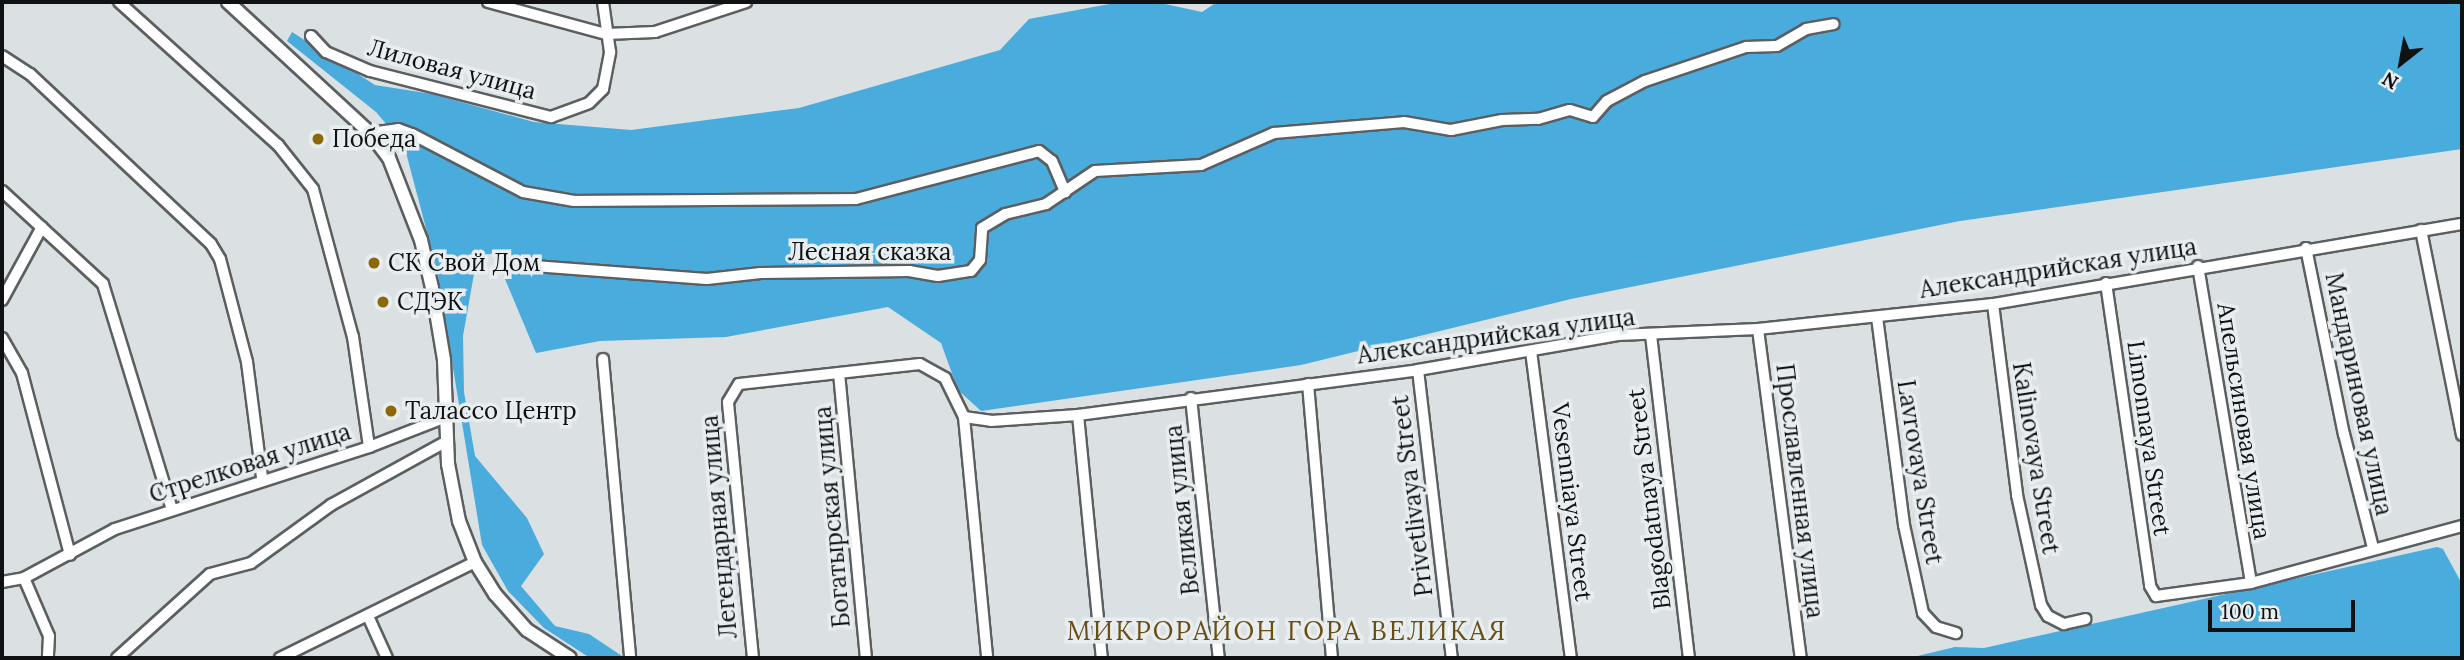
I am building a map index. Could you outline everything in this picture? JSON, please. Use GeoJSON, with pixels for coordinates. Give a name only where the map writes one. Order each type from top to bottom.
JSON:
{"type":"FeatureCollection","features":[{"type":"Feature","properties":{"kind":"main road"},"geometry":{"type":"LineString","coordinates":[[228,2],[370,133],[389,158],[402,189],[432,288],[444,360],[447,441],[458,521],[474,562],[527,630],[570,658]]}},
{"type":"Feature","properties":{"kind":"street"},"geometry":{"type":"LineString","coordinates":[[119,2],[278,145],[313,189],[353,337],[369,447]]}},
{"type":"Feature","properties":{"kind":"street"},"geometry":{"type":"LineString","coordinates":[[488,2],[606,34],[655,32],[716,7],[746,2]]}},
{"type":"Feature","properties":{"kind":"street"},"geometry":{"type":"LineString","coordinates":[[603,2],[606,34]]}},
{"type":"Feature","properties":{"kind":"street","name":"Лесная сказка"},"geometry":{"type":"LineString","coordinates":[[534,266],[707,279],[761,273],[909,271],[938,276],[971,271],[980,260],[982,228],[1005,214],[1046,204],[1095,171],[1201,166],[1273,133],[1404,122],[1451,131],[1502,120],[1538,119],[1570,110],[1592,117],[1607,101],[1645,80],[1746,47],[1777,46],[1807,29],[1834,24]]}},
{"type":"Feature","properties":{"kind":"street","name":"Лиловая улица"},"geometry":{"type":"LineString","coordinates":[[311,36],[326,52],[370,71],[551,117],[589,103],[603,89],[610,52],[606,34]]}},
{"type":"Feature","properties":{"kind":"street"},"geometry":{"type":"LineString","coordinates":[[2,56],[30,74],[211,244],[220,259],[247,362],[262,478]]}},
{"type":"Feature","properties":{"kind":"street"},"geometry":{"type":"LineString","coordinates":[[370,133],[398,129],[523,192],[574,201],[856,199],[1039,151],[1052,161],[1065,192]]}},
{"type":"Feature","properties":{"kind":"street"},"geometry":{"type":"LineString","coordinates":[[2,191],[92,270],[110,297],[172,510]]}},
{"type":"Feature","properties":{"kind":"street","name":"Александрийская улица"},"geometry":{"type":"LineString","coordinates":[[964,417],[990,421],[1078,415],[1418,370],[1618,335],[1758,329],[1993,304],[2198,266],[2462,223]]}},
{"type":"Feature","properties":{"kind":"street"},"geometry":{"type":"LineString","coordinates":[[2,300],[42,227]]}},
{"type":"Feature","properties":{"kind":"street"},"geometry":{"type":"LineString","coordinates":[[2421,230],[2462,435]]}},
{"type":"Feature","properties":{"kind":"street","name":"Мандариновая улица"},"geometry":{"type":"LineString","coordinates":[[2306,248],[2344,434],[2373,548]]}},
{"type":"Feature","properties":{"kind":"street","name":"Апельсиновая улица"},"geometry":{"type":"LineString","coordinates":[[2198,266],[2251,583]]}},
{"type":"Feature","properties":{"kind":"street","name":"Limonnaya Street"},"geometry":{"type":"LineString","coordinates":[[2106,284],[2150,586],[2156,596],[2251,583]]}},
{"type":"Feature","properties":{"kind":"street","name":"Kalinovaya Street"},"geometry":{"type":"LineString","coordinates":[[1993,304],[2017,495],[2041,606],[2048,616],[2064,624],[2085,619]]}},
{"type":"Feature","properties":{"kind":"street","name":"Lavrovaya Street"},"geometry":{"type":"LineString","coordinates":[[1877,317],[1904,525],[1923,613],[1936,627],[1956,633]]}},
{"type":"Feature","properties":{"kind":"street","name":"Прославленная улица"},"geometry":{"type":"LineString","coordinates":[[1758,329],[1801,658]]}},
{"type":"Feature","properties":{"kind":"street","name":"Blagodatnaya Street"},"geometry":{"type":"LineString","coordinates":[[1651,335],[1689,658]]}},
{"type":"Feature","properties":{"kind":"street"},"geometry":{"type":"LineString","coordinates":[[2,338],[22,373],[70,555]]}},
{"type":"Feature","properties":{"kind":"street","name":"Vesenniaya Street"},"geometry":{"type":"LineString","coordinates":[[1531,351],[1571,658]]}},
{"type":"Feature","properties":{"kind":"street"},"geometry":{"type":"LineString","coordinates":[[603,359],[630,658]]}},
{"type":"Feature","properties":{"kind":"street"},"geometry":{"type":"LineString","coordinates":[[839,373],[920,364],[934,368],[945,378],[964,417],[987,658]]}},
{"type":"Feature","properties":{"kind":"street","name":"Privetlivaya Street"},"geometry":{"type":"LineString","coordinates":[[1418,370],[1452,658]]}},
{"type":"Feature","properties":{"kind":"street","name":"Легендарная улица"},"geometry":{"type":"LineString","coordinates":[[753,658],[727,402],[731,391],[739,384],[785,376],[839,373]]}},
{"type":"Feature","properties":{"kind":"street","name":"Богатырская улица"},"geometry":{"type":"LineString","coordinates":[[839,373],[866,658]]}},
{"type":"Feature","properties":{"kind":"street"},"geometry":{"type":"LineString","coordinates":[[1308,384],[1332,658]]}},
{"type":"Feature","properties":{"kind":"street","name":"Великая улица"},"geometry":{"type":"LineString","coordinates":[[1191,398],[1219,658]]}},
{"type":"Feature","properties":{"kind":"street"},"geometry":{"type":"LineString","coordinates":[[1078,415],[1102,658]]}},
{"type":"Feature","properties":{"kind":"street","name":"Стрелковая улица"},"geometry":{"type":"LineString","coordinates":[[2,582],[24,578],[115,529],[262,478],[369,447],[446,417]]}},
{"type":"Feature","properties":{"kind":"street"},"geometry":{"type":"LineString","coordinates":[[117,658],[209,574],[251,563],[331,505],[447,441]]}},
{"type":"Feature","properties":{"kind":"street"},"geometry":{"type":"LineString","coordinates":[[2251,583],[2462,526]]}},
{"type":"Feature","properties":{"kind":"street"},"geometry":{"type":"LineString","coordinates":[[281,658],[474,562]]}},
{"type":"Feature","properties":{"kind":"street"},"geometry":{"type":"LineString","coordinates":[[24,578],[49,635],[48,658]]}},
{"type":"Feature","properties":{"kind":"street"},"geometry":{"type":"LineString","coordinates":[[368,616],[387,658]]}},
{"type":"Feature","properties":{"kind":"shaded area"},"geometry":{"type":"Polygon","coordinates":[[[1120,2],[1156,2],[1202,12],[1217,2],[2462,2],[2462,149],[1960,221],[1571,299],[1301,365],[981,411],[958,390],[941,343],[888,307],[726,337],[600,341],[536,353],[494,253],[477,257],[463,336],[464,392],[475,456],[527,518],[544,554],[521,586],[555,626],[589,634],[625,658],[590,658],[544,628],[508,591],[482,545],[437,270],[404,145],[376,112],[287,41],[292,32],[375,85],[432,94],[534,122],[631,130],[799,108],[1000,50],[1029,19],[1120,2]]]}},
{"type":"Feature","properties":{"kind":"shaded area"},"geometry":{"type":"Polygon","coordinates":[[[2437,547],[2443,549],[2462,584],[2462,658],[1909,658],[1955,647],[1984,648],[2437,547]]]}},
{"type":"Feature","properties":{"kind":"place","name":"Победа"},"geometry":{"type":"Point","coordinates":[318,139]}},
{"type":"Feature","properties":{"kind":"place","name":"СК Свой Дом"},"geometry":{"type":"Point","coordinates":[374,263]}},
{"type":"Feature","properties":{"kind":"place","name":"СДЭК"},"geometry":{"type":"Point","coordinates":[383,302]}},
{"type":"Feature","properties":{"kind":"place","name":"Талассо Центр"},"geometry":{"type":"Point","coordinates":[391,411]}},
{"type":"Feature","properties":{"kind":"district","name":"МИКРОРАЙОН ГОРА ВЕЛИКАЯ"},"geometry":{"type":"Point","coordinates":[1287,631]}}]}
